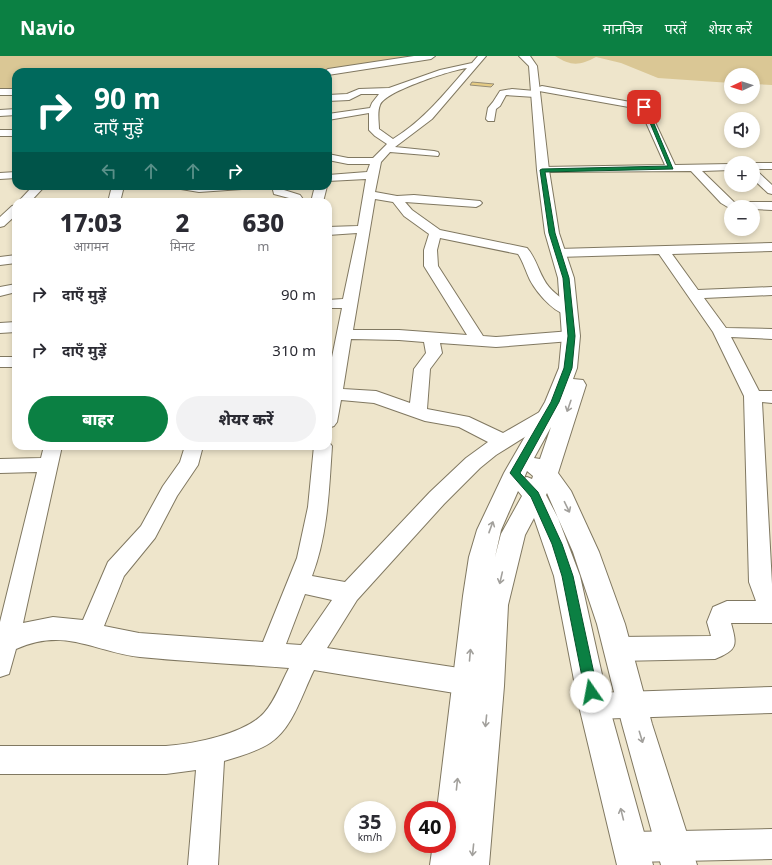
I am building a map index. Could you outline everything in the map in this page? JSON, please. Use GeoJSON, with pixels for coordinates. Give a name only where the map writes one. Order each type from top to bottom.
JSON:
{"type":"FeatureCollection","features":[{"type":"Feature","properties":{"kind":"street"},"geometry":{"type":"LineString","coordinates":[[332,71],[426,56]]}},
{"type":"Feature","properties":{"kind":"street"},"geometry":{"type":"LineString","coordinates":[[471,865],[479,684],[476,596],[482,557],[489,530],[514,457],[549,414],[555,402],[568,368],[572,336],[565,253],[547,170],[533,66],[527,58],[523,56]]}},
{"type":"Feature","properties":{"kind":"street"},"geometry":{"type":"LineString","coordinates":[[530,56],[536,62],[541,71],[537,100]]}},
{"type":"Feature","properties":{"kind":"street"},"geometry":{"type":"LineString","coordinates":[[434,154],[390,146],[375,132],[374,107],[377,100],[389,91],[437,72],[478,60]]}},
{"type":"Feature","properties":{"kind":"street"},"geometry":{"type":"LineString","coordinates":[[332,403],[334,394],[332,374],[350,303],[364,229],[372,175],[376,161],[390,146],[429,117],[478,60]]}},
{"type":"Feature","properties":{"kind":"street"},"geometry":{"type":"LineString","coordinates":[[332,98],[349,97],[360,92],[389,91]]}},
{"type":"Feature","properties":{"kind":"street"},"geometry":{"type":"LineString","coordinates":[[0,92],[12,92]]}},
{"type":"Feature","properties":{"kind":"street"},"geometry":{"type":"LineString","coordinates":[[491,119],[492,108],[501,104],[505,92],[537,100],[644,107],[671,168]]}},
{"type":"Feature","properties":{"kind":"street"},"geometry":{"type":"LineString","coordinates":[[332,117],[374,110]]}},
{"type":"Feature","properties":{"kind":"street"},"geometry":{"type":"LineString","coordinates":[[0,113],[12,112]]}},
{"type":"Feature","properties":{"kind":"street"},"geometry":{"type":"LineString","coordinates":[[0,133],[12,132]]}},
{"type":"Feature","properties":{"kind":"street"},"geometry":{"type":"LineString","coordinates":[[332,158],[348,161],[376,161]]}},
{"type":"Feature","properties":{"kind":"street"},"geometry":{"type":"LineString","coordinates":[[346,176],[348,161]]}},
{"type":"Feature","properties":{"kind":"street"},"geometry":{"type":"LineString","coordinates":[[760,166],[772,166]]}},
{"type":"Feature","properties":{"kind":"street"},"geometry":{"type":"LineString","coordinates":[[693,167],[725,201],[731,205],[772,206]]}},
{"type":"Feature","properties":{"kind":"street"},"geometry":{"type":"LineString","coordinates":[[547,170],[724,167]]}},
{"type":"Feature","properties":{"kind":"street"},"geometry":{"type":"LineString","coordinates":[[0,176],[12,175]]}},
{"type":"Feature","properties":{"kind":"street"},"geometry":{"type":"LineString","coordinates":[[332,178],[372,175]]}},
{"type":"Feature","properties":{"kind":"street"},"geometry":{"type":"LineString","coordinates":[[760,180],[772,191]]}},
{"type":"Feature","properties":{"kind":"street"},"geometry":{"type":"LineString","coordinates":[[28,198],[35,190]]}},
{"type":"Feature","properties":{"kind":"street"},"geometry":{"type":"LineString","coordinates":[[278,190],[278,192],[293,195],[297,198]]}},
{"type":"Feature","properties":{"kind":"street"},"geometry":{"type":"LineString","coordinates":[[369,195],[397,199],[414,198],[476,203]]}},
{"type":"Feature","properties":{"kind":"street"},"geometry":{"type":"LineString","coordinates":[[397,199],[408,213],[436,233],[522,251],[525,254],[540,287],[554,302],[570,312]]}},
{"type":"Feature","properties":{"kind":"street"},"geometry":{"type":"LineString","coordinates":[[1,222],[12,212]]}},
{"type":"Feature","properties":{"kind":"street"},"geometry":{"type":"LineString","coordinates":[[1,222],[12,222]]}},
{"type":"Feature","properties":{"kind":"street"},"geometry":{"type":"LineString","coordinates":[[332,231],[364,229]]}},
{"type":"Feature","properties":{"kind":"street"},"geometry":{"type":"LineString","coordinates":[[436,233],[432,240],[430,256],[431,266],[478,340]]}},
{"type":"Feature","properties":{"kind":"street"},"geometry":{"type":"LineString","coordinates":[[565,253],[772,247]]}},
{"type":"Feature","properties":{"kind":"street"},"geometry":{"type":"LineString","coordinates":[[617,649],[715,647],[722,644],[724,640],[719,622],[721,615],[727,612],[772,612],[760,582],[766,565],[753,396],[722,332],[663,250]]}},
{"type":"Feature","properties":{"kind":"street"},"geometry":{"type":"LineString","coordinates":[[448,865],[479,684],[506,556],[513,534],[540,484],[577,382],[582,359],[584,304],[581,285],[565,253]]}},
{"type":"Feature","properties":{"kind":"street"},"geometry":{"type":"LineString","coordinates":[[0,261],[12,260]]}},
{"type":"Feature","properties":{"kind":"street"},"geometry":{"type":"LineString","coordinates":[[0,292],[12,288]]}},
{"type":"Feature","properties":{"kind":"street"},"geometry":{"type":"LineString","coordinates":[[694,294],[772,291]]}},
{"type":"Feature","properties":{"kind":"street"},"geometry":{"type":"LineString","coordinates":[[332,304],[350,303]]}},
{"type":"Feature","properties":{"kind":"street"},"geometry":{"type":"LineString","coordinates":[[722,332],[772,334]]}},
{"type":"Feature","properties":{"kind":"street"},"geometry":{"type":"LineString","coordinates":[[343,334],[428,337],[496,342],[572,336]]}},
{"type":"Feature","properties":{"kind":"street"},"geometry":{"type":"LineString","coordinates":[[418,413],[422,369],[434,353],[432,341],[428,337]]}},
{"type":"Feature","properties":{"kind":"street"},"geometry":{"type":"LineString","coordinates":[[0,362],[12,362]]}},
{"type":"Feature","properties":{"kind":"street"},"geometry":{"type":"LineString","coordinates":[[334,394],[376,397],[418,413],[463,421],[514,457],[540,484],[567,576],[594,706],[633,856],[677,856],[772,844]]}},
{"type":"Feature","properties":{"kind":"street"},"geometry":{"type":"LineString","coordinates":[[753,396],[772,397]]}},
{"type":"Feature","properties":{"kind":"street"},"geometry":{"type":"LineString","coordinates":[[89,634],[116,568],[127,553],[147,532],[171,490],[186,470],[191,461],[193,450]]}},
{"type":"Feature","properties":{"kind":"street"},"geometry":{"type":"LineString","coordinates":[[270,654],[308,558],[318,507],[323,450]]}},
{"type":"Feature","properties":{"kind":"street"},"geometry":{"type":"LineString","coordinates":[[0,466],[51,455],[5,634],[0,665]]}},
{"type":"Feature","properties":{"kind":"street"},"geometry":{"type":"LineString","coordinates":[[0,760],[166,760],[190,758],[260,734],[273,723],[307,657],[349,593],[436,498],[473,463],[514,457]]}},
{"type":"Feature","properties":{"kind":"street"},"geometry":{"type":"LineString","coordinates":[[540,484],[559,490],[575,525],[611,624],[632,705],[677,856]]}},
{"type":"Feature","properties":{"kind":"street"},"geometry":{"type":"LineString","coordinates":[[299,583],[349,593]]}},
{"type":"Feature","properties":{"kind":"street"},"geometry":{"type":"LineString","coordinates":[[5,634],[54,628],[68,629],[138,645],[307,657],[479,684]]}},
{"type":"Feature","properties":{"kind":"street"},"geometry":{"type":"LineString","coordinates":[[594,706],[772,700]]}},
{"type":"Feature","properties":{"kind":"street"},"geometry":{"type":"LineString","coordinates":[[203,865],[211,752]]}},
{"type":"Feature","properties":{"kind":"shaded area"},"geometry":{"type":"Polygon","coordinates":[[[0,56],[414,56],[332,69],[12,68],[12,90],[0,90],[0,56]]]}},
{"type":"Feature","properties":{"kind":"shaded area"},"geometry":{"type":"Polygon","coordinates":[[[555,56],[772,56],[772,85],[760,84],[760,68],[724,68],[724,83],[658,78],[621,63],[596,57],[585,62],[575,64],[566,62],[555,56]]]}},
{"type":"Feature","properties":{"kind":"building"},"geometry":{"type":"Polygon","coordinates":[[[472,82],[494,84],[491,87],[470,85],[472,82]]]}},
{"type":"Feature","properties":{"kind":"route"},"geometry":{"type":"LineString","coordinates":[[591,692],[567,576],[557,544],[534,494],[515,473],[555,402],[568,368],[572,336],[566,278],[552,233],[542,170],[671,168],[644,107]]}}]}
